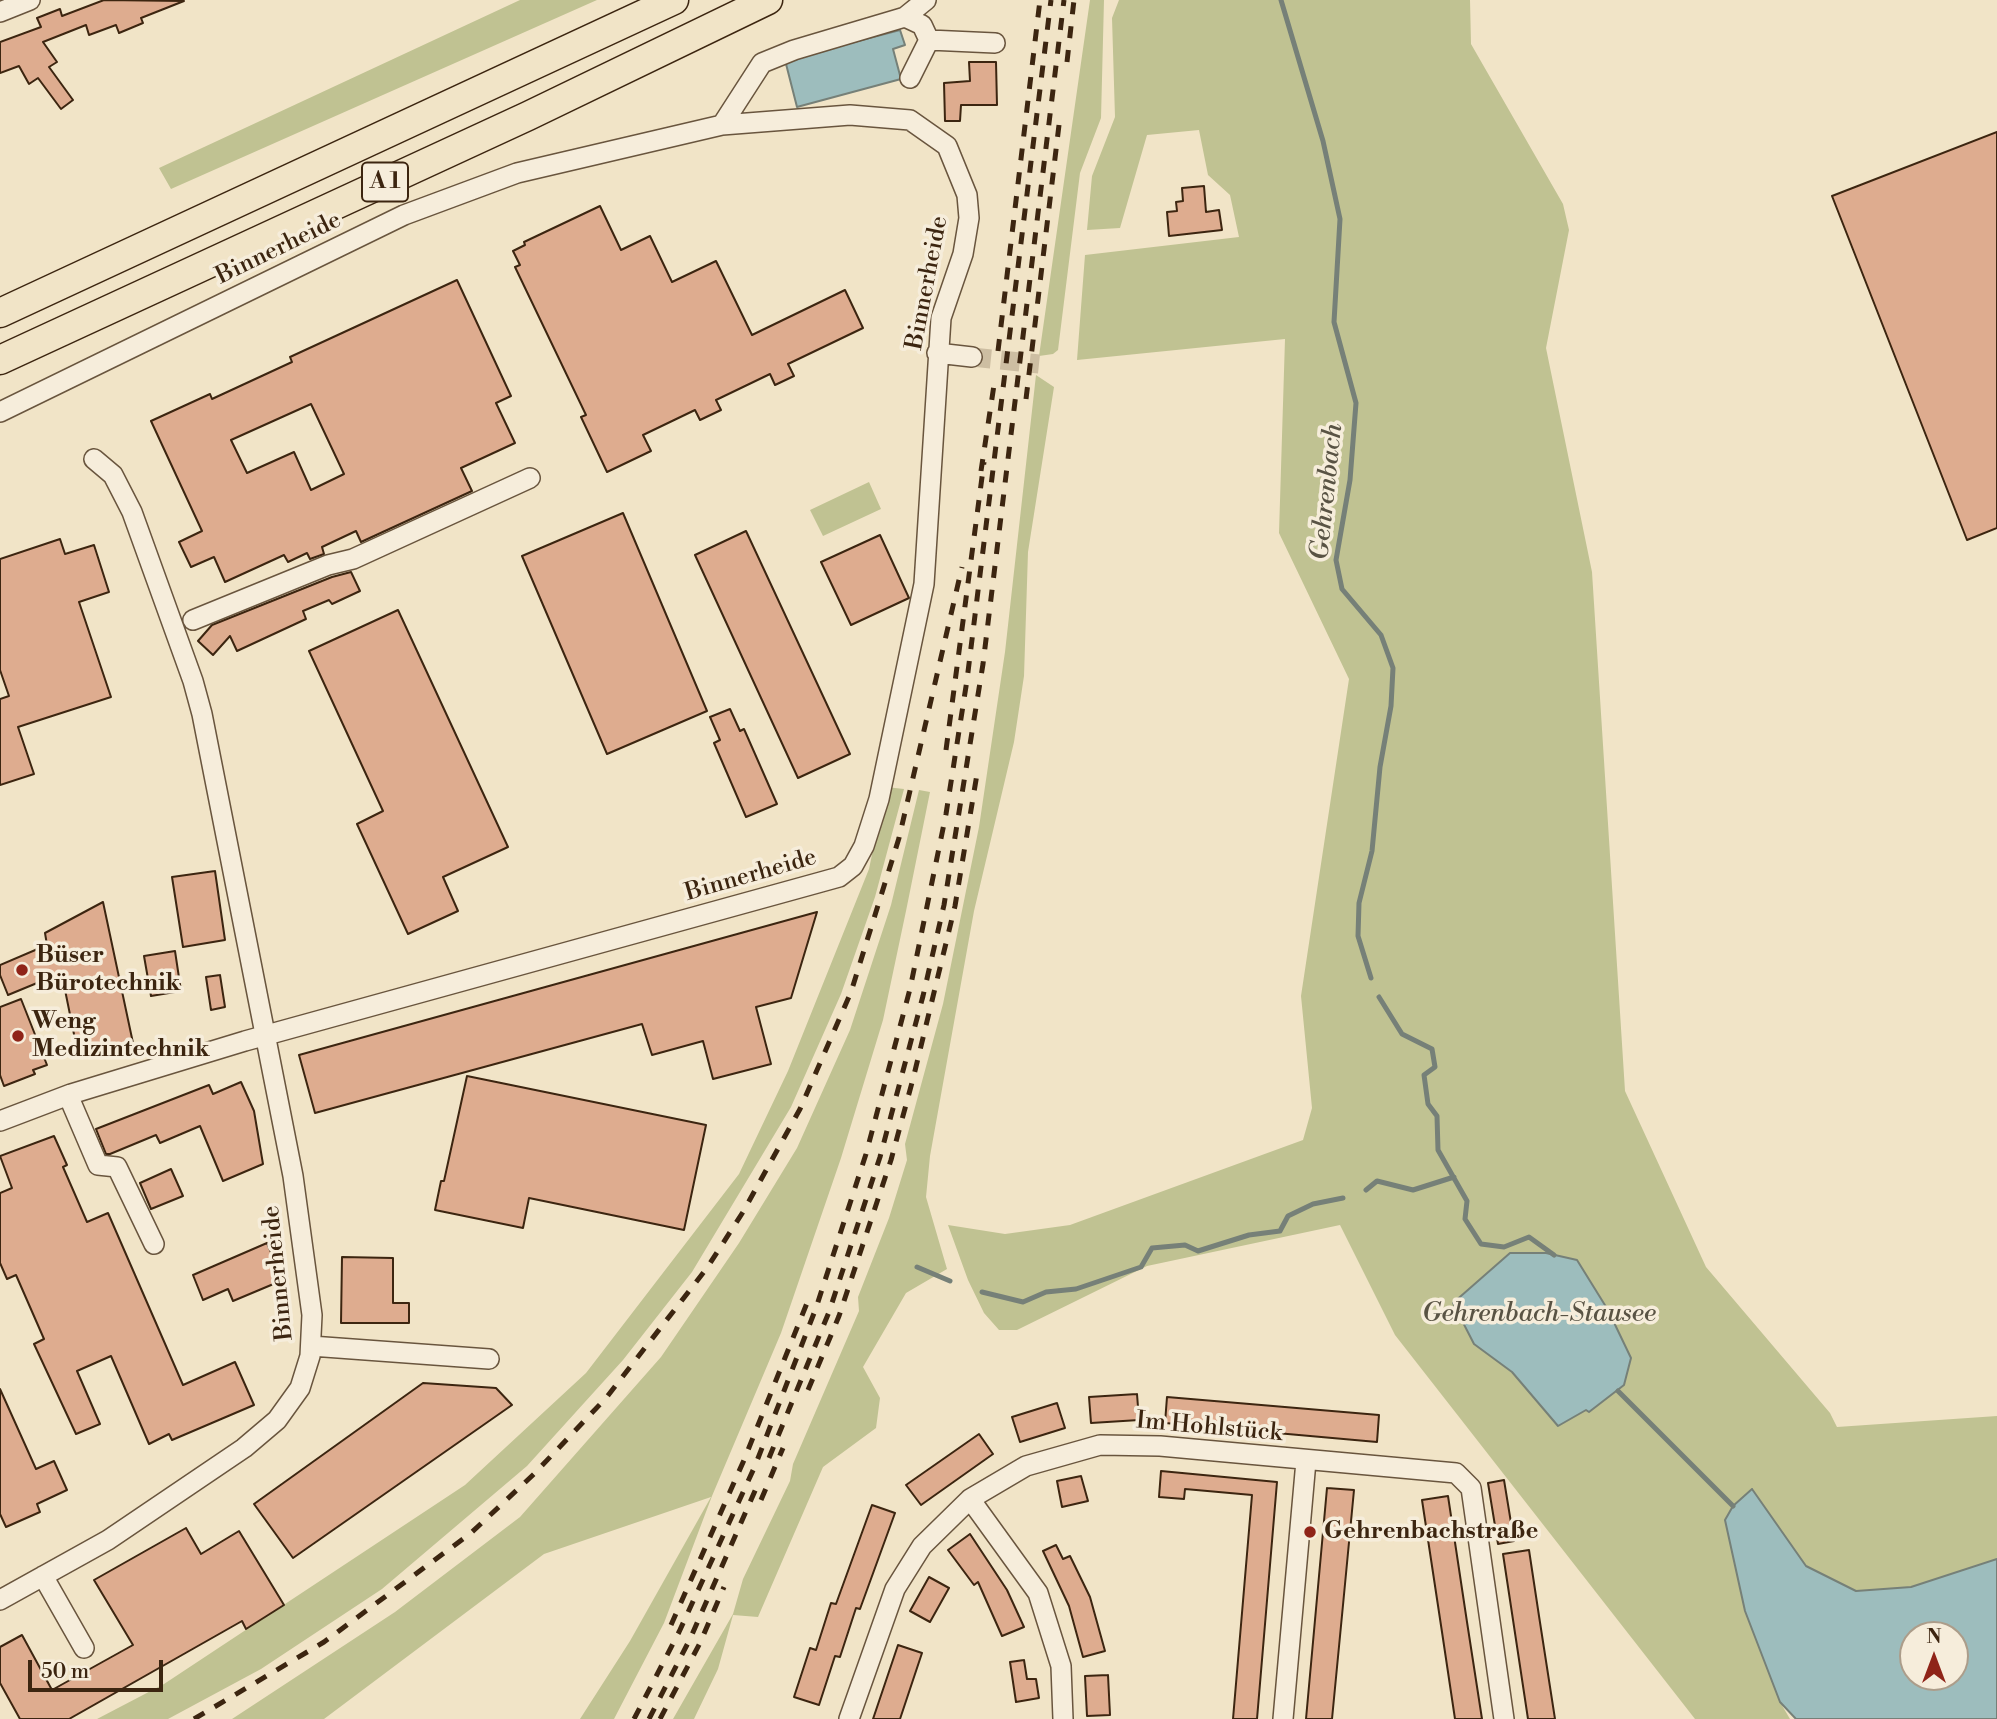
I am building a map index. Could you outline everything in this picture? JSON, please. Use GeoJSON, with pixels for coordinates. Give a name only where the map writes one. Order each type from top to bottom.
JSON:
{"type":"FeatureCollection","features":[{"type":"Feature","properties":{"kind":"highway","name":"A 1"},"geometry":{"type":"LineString","coordinates":[[0,313],[674,0]]}},
{"type":"Feature","properties":{"kind":"highway","name":"A 1"},"geometry":{"type":"LineString","coordinates":[[0,360],[528,116],[768,0]]}},
{"type":"Feature","properties":{"kind":"street"},"geometry":{"type":"LineString","coordinates":[[0,12],[30,0]]}},
{"type":"Feature","properties":{"kind":"street"},"geometry":{"type":"LineString","coordinates":[[722,125],[762,63],[794,50],[905,17],[926,0]]}},
{"type":"Feature","properties":{"kind":"street"},"geometry":{"type":"LineString","coordinates":[[905,17],[922,25],[929,40]]}},
{"type":"Feature","properties":{"kind":"street"},"geometry":{"type":"LineString","coordinates":[[929,40],[995,43]]}},
{"type":"Feature","properties":{"kind":"street"},"geometry":{"type":"LineString","coordinates":[[910,78],[929,40]]}},
{"type":"Feature","properties":{"kind":"street","name":"Binnerheide"},"geometry":{"type":"LineString","coordinates":[[0,412],[404,215],[517,173],[722,125],[850,115],[910,120],[947,146],[967,195],[969,218],[963,254],[941,318],[937,353],[924,584],[879,799],[864,846],[853,866],[839,877],[244,1041],[68,1095],[0,1121]]}},
{"type":"Feature","properties":{"kind":"street"},"geometry":{"type":"LineString","coordinates":[[937,353],[972,357]]}},
{"type":"Feature","properties":{"kind":"street","name":"Binnerheide"},"geometry":{"type":"LineString","coordinates":[[0,1600],[108,1540],[252,1441],[277,1420],[300,1388],[311,1346],[312,1315],[298,1206],[193,681],[132,512],[113,475],[94,459]]}},
{"type":"Feature","properties":{"kind":"street"},"geometry":{"type":"LineString","coordinates":[[193,620],[328,565],[353,559],[530,478]]}},
{"type":"Feature","properties":{"kind":"street"},"geometry":{"type":"LineString","coordinates":[[68,1095],[98,1165],[117,1167],[154,1244]]}},
{"type":"Feature","properties":{"kind":"street"},"geometry":{"type":"LineString","coordinates":[[311,1346],[489,1359]]}},
{"type":"Feature","properties":{"kind":"street","name":"Im Hohlstück"},"geometry":{"type":"LineString","coordinates":[[849,1719],[895,1589],[922,1546],[970,1499],[1026,1466],[1100,1445],[1160,1446],[1456,1473],[1471,1488],[1504,1719]]}},
{"type":"Feature","properties":{"kind":"street"},"geometry":{"type":"LineString","coordinates":[[1283,1719],[1306,1461]]}},
{"type":"Feature","properties":{"kind":"street"},"geometry":{"type":"LineString","coordinates":[[970,1499],[1038,1593],[1061,1666],[1063,1719]]}},
{"type":"Feature","properties":{"kind":"street"},"geometry":{"type":"LineString","coordinates":[[43,1576],[84,1648]]}},
{"type":"Feature","properties":{"kind":"green space"},"geometry":{"type":"Polygon","coordinates":[[[520,0],[597,0],[171,189],[159,168],[520,0]]]}},
{"type":"Feature","properties":{"kind":"green space"},"geometry":{"type":"Polygon","coordinates":[[[1090,0],[1104,0],[1101,118],[1080,173],[1058,350],[1053,354],[1039,356],[1090,0]]]}},
{"type":"Feature","properties":{"kind":"green space"},"geometry":{"type":"Polygon","coordinates":[[[1119,0],[1470,0],[1471,44],[1563,204],[1569,230],[1546,348],[1592,572],[1625,1091],[1706,1267],[1830,1413],[1837,1427],[1997,1416],[1997,1559],[1911,1587],[1856,1591],[1806,1566],[1752,1489],[1780,1702],[1790,1719],[1695,1719],[1395,1335],[1340,1225],[1147,1266],[1017,1330],[999,1330],[984,1313],[968,1280],[948,1225],[1005,1234],[1070,1225],[1303,1140],[1312,1108],[1301,996],[1349,679],[1279,533],[1285,339],[1077,360],[1085,255],[1239,237],[1230,195],[1208,175],[1199,130],[1147,135],[1120,228],[1087,230],[1092,176],[1115,117],[1112,18],[1119,0]]]}},
{"type":"Feature","properties":{"kind":"green space"},"geometry":{"type":"Polygon","coordinates":[[[1036,375],[1054,387],[1028,552],[1024,676],[1014,742],[974,911],[930,1156],[926,1197],[947,1269],[906,1293],[863,1367],[880,1398],[876,1428],[823,1467],[758,1617],[733,1615],[718,1669],[694,1719],[673,1719],[733,1614],[743,1579],[790,1481],[793,1464],[859,1311],[858,1297],[889,1218],[907,1160],[905,1144],[943,1004],[979,827],[1005,652],[1036,375]]]}},
{"type":"Feature","properties":{"kind":"green space"},"geometry":{"type":"Polygon","coordinates":[[[869,482],[881,509],[823,536],[810,510],[869,482]]]}},
{"type":"Feature","properties":{"kind":"green space"},"geometry":{"type":"Polygon","coordinates":[[[886,787],[904,789],[875,897],[841,994],[791,1107],[692,1272],[623,1360],[527,1466],[382,1589],[261,1669],[168,1719],[97,1719],[164,1684],[465,1485],[586,1373],[739,1174],[788,1071],[869,869],[886,787]]]}},
{"type":"Feature","properties":{"kind":"green space"},"geometry":{"type":"Polygon","coordinates":[[[919,790],[930,792],[883,1020],[841,1158],[781,1333],[712,1496],[664,1623],[614,1719],[580,1719],[630,1641],[711,1497],[544,1554],[324,1719],[232,1719],[395,1612],[520,1517],[661,1357],[739,1243],[797,1148],[850,1030],[891,905],[919,790]]]}},
{"type":"Feature","properties":{"kind":"water"},"geometry":{"type":"Polygon","coordinates":[[[900,30],[905,45],[893,49],[901,79],[797,107],[785,60],[900,30]]]}},
{"type":"Feature","properties":{"kind":"water","name":"Gehrenbach-Stausee"},"geometry":{"type":"Polygon","coordinates":[[[1510,1253],[1546,1253],[1577,1260],[1608,1310],[1631,1358],[1624,1385],[1589,1412],[1586,1410],[1558,1426],[1512,1372],[1474,1344],[1453,1303],[1510,1253]]]}},
{"type":"Feature","properties":{"kind":"water"},"geometry":{"type":"Polygon","coordinates":[[[1752,1489],[1806,1566],[1856,1591],[1911,1587],[1997,1559],[1997,1719],[1796,1719],[1780,1702],[1745,1611],[1725,1520],[1733,1506],[1752,1489]]]}},
{"type":"Feature","properties":{"kind":"building"},"geometry":{"type":"Polygon","coordinates":[[[104,0],[184,1],[141,18],[143,23],[119,33],[116,25],[89,35],[86,25],[43,42],[57,62],[49,67],[73,100],[61,109],[38,78],[29,84],[19,66],[0,73],[0,42],[41,27],[37,18],[60,9],[62,16],[104,0]]]}},
{"type":"Feature","properties":{"kind":"building"},"geometry":{"type":"Polygon","coordinates":[[[969,62],[996,62],[997,105],[961,105],[960,121],[945,121],[944,83],[970,81],[969,62]]]}},
{"type":"Feature","properties":{"kind":"building"},"geometry":{"type":"Polygon","coordinates":[[[1997,132],[1997,528],[1967,540],[1832,196],[1997,132]]]}},
{"type":"Feature","properties":{"kind":"building"},"geometry":{"type":"Polygon","coordinates":[[[1204,186],[1206,212],[1219,210],[1222,230],[1169,236],[1167,212],[1177,211],[1176,202],[1183,201],[1182,188],[1204,186]]]}},
{"type":"Feature","properties":{"kind":"building"},"geometry":{"type":"Polygon","coordinates":[[[600,206],[621,250],[650,236],[672,282],[716,261],[752,335],[845,290],[863,328],[788,364],[794,376],[775,385],[770,374],[716,400],[721,410],[700,420],[695,410],[643,435],[651,451],[607,472],[581,417],[586,415],[515,267],[520,265],[513,251],[525,245],[524,242],[600,206]]]}},
{"type":"Feature","properties":{"kind":"building"},"geometry":{"type":"Polygon","coordinates":[[[457,280],[511,396],[496,403],[515,443],[461,468],[472,491],[361,542],[356,531],[322,547],[324,554],[310,559],[307,553],[288,562],[284,555],[225,582],[214,557],[191,567],[179,542],[202,531],[151,421],[210,394],[212,399],[292,362],[290,357],[457,280]],[[311,404],[231,440],[247,473],[294,452],[311,490],[344,474],[311,404]]]}},
{"type":"Feature","properties":{"kind":"building"},"geometry":{"type":"Polygon","coordinates":[[[623,513],[707,711],[607,754],[522,556],[623,513]]]}},
{"type":"Feature","properties":{"kind":"building"},"geometry":{"type":"Polygon","coordinates":[[[746,531],[850,754],[798,778],[695,555],[746,531]]]}},
{"type":"Feature","properties":{"kind":"building"},"geometry":{"type":"Polygon","coordinates":[[[880,535],[909,598],[851,625],[821,562],[880,535]]]}},
{"type":"Feature","properties":{"kind":"building"},"geometry":{"type":"Polygon","coordinates":[[[60,539],[65,554],[94,545],[109,592],[79,602],[111,697],[18,727],[34,774],[0,785],[0,699],[9,696],[0,670],[0,559],[60,539]]]}},
{"type":"Feature","properties":{"kind":"building"},"geometry":{"type":"Polygon","coordinates":[[[351,572],[360,591],[332,604],[329,600],[303,611],[306,619],[237,651],[230,636],[213,655],[198,641],[212,625],[351,572]]]}},
{"type":"Feature","properties":{"kind":"building"},"geometry":{"type":"Polygon","coordinates":[[[398,610],[508,847],[443,877],[458,911],[408,934],[357,824],[383,811],[309,651],[398,610]]]}},
{"type":"Feature","properties":{"kind":"building"},"geometry":{"type":"Polygon","coordinates":[[[730,709],[740,731],[744,729],[777,804],[746,817],[714,743],[720,740],[710,717],[730,709]]]}},
{"type":"Feature","properties":{"kind":"building"},"geometry":{"type":"Polygon","coordinates":[[[215,871],[225,940],[183,947],[172,877],[215,871]]]}},
{"type":"Feature","properties":{"kind":"building"},"geometry":{"type":"Polygon","coordinates":[[[103,902],[133,1043],[78,1054],[64,985],[56,987],[54,976],[8,995],[0,975],[0,965],[47,945],[45,933],[103,902]]]}},
{"type":"Feature","properties":{"kind":"building"},"geometry":{"type":"Polygon","coordinates":[[[817,912],[791,998],[756,1007],[771,1064],[713,1079],[703,1041],[652,1055],[642,1024],[315,1113],[299,1055],[817,912]]]}},
{"type":"Feature","properties":{"kind":"building"},"geometry":{"type":"Polygon","coordinates":[[[175,951],[181,991],[151,996],[144,956],[175,951]]]}},
{"type":"Feature","properties":{"kind":"building"},"geometry":{"type":"Polygon","coordinates":[[[220,975],[225,1007],[211,1010],[206,977],[220,975]]]}},
{"type":"Feature","properties":{"kind":"building","name":"Weng Medizintechnik"},"geometry":{"type":"Polygon","coordinates":[[[21,999],[47,1065],[33,1070],[35,1074],[4,1086],[0,1075],[0,1007],[21,999]]]}},
{"type":"Feature","properties":{"kind":"building"},"geometry":{"type":"Polygon","coordinates":[[[467,1076],[706,1125],[684,1230],[529,1198],[523,1228],[435,1210],[467,1076]]]}},
{"type":"Feature","properties":{"kind":"building"},"geometry":{"type":"Polygon","coordinates":[[[241,1082],[254,1111],[263,1164],[223,1181],[200,1126],[160,1143],[156,1135],[106,1154],[96,1129],[209,1085],[213,1094],[241,1082]]]}},
{"type":"Feature","properties":{"kind":"building"},"geometry":{"type":"Polygon","coordinates":[[[54,1136],[67,1165],[63,1167],[87,1222],[108,1213],[183,1385],[235,1362],[254,1405],[172,1440],[169,1434],[149,1444],[111,1356],[77,1371],[100,1424],[76,1434],[34,1344],[44,1339],[16,1275],[7,1279],[0,1263],[0,1193],[12,1188],[0,1156],[54,1136]]]}},
{"type":"Feature","properties":{"kind":"building"},"geometry":{"type":"Polygon","coordinates":[[[171,1169],[183,1196],[151,1209],[140,1183],[171,1169]]]}},
{"type":"Feature","properties":{"kind":"building"},"geometry":{"type":"Polygon","coordinates":[[[267,1243],[283,1280],[233,1301],[228,1289],[203,1300],[193,1275],[267,1243]]]}},
{"type":"Feature","properties":{"kind":"building"},"geometry":{"type":"Polygon","coordinates":[[[342,1257],[393,1258],[393,1303],[409,1303],[409,1323],[341,1323],[342,1257]]]}},
{"type":"Feature","properties":{"kind":"building"},"geometry":{"type":"Polygon","coordinates":[[[423,1383],[496,1388],[512,1405],[293,1558],[254,1504],[423,1383]]]}},
{"type":"Feature","properties":{"kind":"building"},"geometry":{"type":"Polygon","coordinates":[[[0,1389],[36,1469],[54,1461],[67,1490],[37,1504],[40,1512],[6,1527],[0,1514],[0,1389]]]}},
{"type":"Feature","properties":{"kind":"building"},"geometry":{"type":"Polygon","coordinates":[[[1137,1394],[1139,1420],[1091,1423],[1089,1397],[1137,1394]]]}},
{"type":"Feature","properties":{"kind":"building"},"geometry":{"type":"Polygon","coordinates":[[[1167,1397],[1379,1415],[1377,1442],[1165,1423],[1167,1397]]]}},
{"type":"Feature","properties":{"kind":"building"},"geometry":{"type":"Polygon","coordinates":[[[1057,1403],[1065,1428],[1020,1442],[1012,1417],[1057,1403]]]}},
{"type":"Feature","properties":{"kind":"building"},"geometry":{"type":"Polygon","coordinates":[[[979,1434],[993,1454],[921,1505],[906,1485],[979,1434]]]}},
{"type":"Feature","properties":{"kind":"building"},"geometry":{"type":"Polygon","coordinates":[[[1161,1471],[1277,1482],[1257,1719],[1233,1719],[1252,1495],[1185,1489],[1184,1499],[1159,1497],[1161,1471]]]}},
{"type":"Feature","properties":{"kind":"building"},"geometry":{"type":"Polygon","coordinates":[[[1081,1476],[1088,1501],[1062,1507],[1057,1481],[1081,1476]]]}},
{"type":"Feature","properties":{"kind":"building"},"geometry":{"type":"Polygon","coordinates":[[[1504,1480],[1514,1541],[1498,1544],[1488,1483],[1504,1480]]]}},
{"type":"Feature","properties":{"kind":"building"},"geometry":{"type":"Polygon","coordinates":[[[1327,1488],[1354,1490],[1332,1719],[1306,1719],[1327,1488]]]}},
{"type":"Feature","properties":{"kind":"building"},"geometry":{"type":"Polygon","coordinates":[[[1448,1496],[1482,1719],[1455,1719],[1422,1500],[1448,1496]]]}},
{"type":"Feature","properties":{"kind":"building"},"geometry":{"type":"Polygon","coordinates":[[[872,1505],[895,1513],[860,1609],[856,1608],[840,1657],[835,1656],[819,1705],[794,1697],[810,1648],[816,1650],[831,1603],[836,1604],[872,1505]]]}},
{"type":"Feature","properties":{"kind":"building"},"geometry":{"type":"Polygon","coordinates":[[[186,1528],[201,1554],[239,1531],[284,1605],[246,1629],[242,1621],[69,1719],[20,1719],[0,1683],[0,1647],[22,1635],[52,1690],[133,1645],[94,1580],[186,1528]]]}},
{"type":"Feature","properties":{"kind":"building"},"geometry":{"type":"Polygon","coordinates":[[[970,1534],[1007,1590],[1024,1627],[1002,1636],[978,1582],[974,1585],[948,1550],[970,1534]]]}},
{"type":"Feature","properties":{"kind":"building"},"geometry":{"type":"Polygon","coordinates":[[[1056,1545],[1063,1559],[1070,1556],[1090,1597],[1105,1651],[1083,1657],[1069,1606],[1043,1551],[1056,1545]]]}},
{"type":"Feature","properties":{"kind":"building"},"geometry":{"type":"Polygon","coordinates":[[[1529,1550],[1555,1719],[1528,1719],[1503,1554],[1529,1550]]]}},
{"type":"Feature","properties":{"kind":"building"},"geometry":{"type":"Polygon","coordinates":[[[929,1577],[949,1588],[930,1622],[910,1611],[929,1577]]]}},
{"type":"Feature","properties":{"kind":"building"},"geometry":{"type":"Polygon","coordinates":[[[898,1645],[922,1653],[900,1719],[873,1719],[898,1645]]]}},
{"type":"Feature","properties":{"kind":"building"},"geometry":{"type":"Polygon","coordinates":[[[1024,1660],[1027,1679],[1036,1679],[1039,1698],[1016,1702],[1010,1662],[1024,1660]]]}},
{"type":"Feature","properties":{"kind":"building"},"geometry":{"type":"Polygon","coordinates":[[[1108,1675],[1110,1715],[1087,1716],[1085,1676],[1108,1675]]]}},
{"type":"Feature","properties":{"kind":"waterway","name":"Gehrenbach"},"geometry":{"type":"LineString","coordinates":[[1281,0],[1323,141],[1340,219],[1334,322],[1356,403],[1350,480],[1336,560],[1342,589],[1381,635],[1393,668],[1391,706],[1380,767],[1372,851],[1359,903],[1358,936],[1371,978]]}},
{"type":"Feature","properties":{"kind":"waterway","name":"Gehrenbach"},"geometry":{"type":"LineString","coordinates":[[1379,997],[1402,1034],[1432,1049],[1435,1067],[1424,1075],[1428,1104],[1437,1116],[1438,1150],[1467,1201],[1465,1219],[1481,1244],[1504,1247],[1529,1237],[1554,1255]]}},
{"type":"Feature","properties":{"kind":"waterway"},"geometry":{"type":"LineString","coordinates":[[1366,1190],[1377,1181],[1413,1190],[1454,1177]]}},
{"type":"Feature","properties":{"kind":"waterway"},"geometry":{"type":"LineString","coordinates":[[982,1292],[1023,1302],[1046,1292],[1076,1289],[1141,1267],[1152,1248],[1185,1245],[1198,1251],[1249,1235],[1280,1231],[1288,1216],[1313,1204],[1343,1198]]}},
{"type":"Feature","properties":{"kind":"waterway"},"geometry":{"type":"LineString","coordinates":[[917,1267],[950,1281]]}},
{"type":"Feature","properties":{"kind":"waterway","name":"Gehrenbach"},"geometry":{"type":"LineString","coordinates":[[1618,1391],[1733,1506]]}},
{"type":"Feature","properties":{"kind":"tunnel"},"geometry":{"type":"LineString","coordinates":[[972,357],[1039,364]]}},
{"type":"Feature","properties":{"kind":"railway"},"geometry":{"type":"LineString","coordinates":[[998,351],[1040,0]]}},
{"type":"Feature","properties":{"kind":"railway"},"geometry":{"type":"LineString","coordinates":[[634,1719],[679,1632],[755,1466],[816,1308],[866,1154],[910,989],[946,814],[967,680],[1051,0]]}},
{"type":"Feature","properties":{"kind":"railway"},"geometry":{"type":"LineString","coordinates":[[769,1458],[829,1312],[880,1157],[944,905],[983,664],[1064,0]]}},
{"type":"Feature","properties":{"kind":"railway"},"geometry":{"type":"LineString","coordinates":[[1067,62],[1074,0]]}},
{"type":"Feature","properties":{"kind":"railway"},"geometry":{"type":"LineString","coordinates":[[1026,399],[1059,125]]}},
{"type":"Feature","properties":{"kind":"railway"},"geometry":{"type":"LineString","coordinates":[[981,471],[994,385]]}},
{"type":"Feature","properties":{"kind":"railway"},"geometry":{"type":"LineString","coordinates":[[946,750],[984,462]]}},
{"type":"Feature","properties":{"kind":"railway"},"geometry":{"type":"LineString","coordinates":[[194,1719],[324,1642],[471,1533],[534,1474],[606,1398],[707,1268],[743,1212],[800,1109],[851,992],[899,838],[962,567]]}},
{"type":"Feature","properties":{"kind":"railway"},"geometry":{"type":"LineString","coordinates":[[808,1390],[839,1316],[891,1160],[955,906],[977,774]]}},
{"type":"Feature","properties":{"kind":"railway"},"geometry":{"type":"LineString","coordinates":[[671,1625],[744,1460],[807,1303]]}},
{"type":"Feature","properties":{"kind":"railway"},"geometry":{"type":"LineString","coordinates":[[761,1500],[783,1448]]}},
{"type":"Feature","properties":{"kind":"railway"},"geometry":{"type":"LineString","coordinates":[[649,1719],[690,1639],[758,1484]]}},
{"type":"Feature","properties":{"kind":"railway"},"geometry":{"type":"LineString","coordinates":[[660,1719],[700,1643],[724,1587]]}},
{"type":"Feature","properties":{"kind":"place","name":"Büser Bürotechnik"},"geometry":{"type":"Point","coordinates":[22,970]}},
{"type":"Feature","properties":{"kind":"place","name":"Weng Medizintechnik"},"geometry":{"type":"Point","coordinates":[18,1036]}},
{"type":"Feature","properties":{"kind":"place","name":"Gehrenbachstraße"},"geometry":{"type":"Point","coordinates":[1310,1532]}}]}
